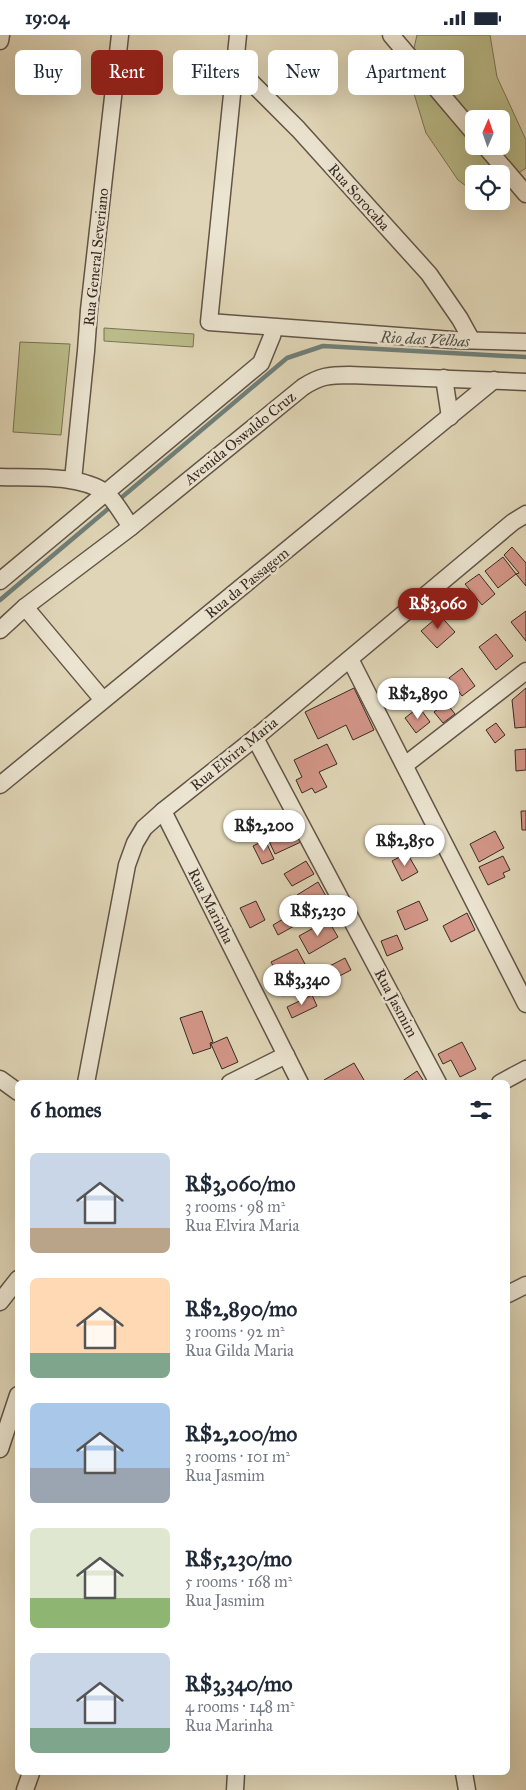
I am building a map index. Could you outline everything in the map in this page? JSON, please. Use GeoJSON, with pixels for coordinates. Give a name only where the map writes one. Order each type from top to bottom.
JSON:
{"type":"FeatureCollection","features":[{"type":"Feature","properties":{"kind":"street"},"geometry":{"type":"LineString","coordinates":[[0,41],[1,35]]}},
{"type":"Feature","properties":{"kind":"street","name":"Rua General Severiano"},"geometry":{"type":"LineString","coordinates":[[73,480],[89,310],[120,35]]}},
{"type":"Feature","properties":{"kind":"street"},"geometry":{"type":"LineString","coordinates":[[236,50],[238,35]]}},
{"type":"Feature","properties":{"kind":"street"},"geometry":{"type":"LineString","coordinates":[[391,35],[465,122]]}},
{"type":"Feature","properties":{"kind":"street","name":"Rua Sorocaba"},"geometry":{"type":"LineString","coordinates":[[258,90],[298,129],[429,274],[460,319],[471,339]]}},
{"type":"Feature","properties":{"kind":"street"},"geometry":{"type":"LineString","coordinates":[[231,95],[209,323],[273,332],[526,342]]}},
{"type":"Feature","properties":{"kind":"street"},"geometry":{"type":"LineString","coordinates":[[493,155],[526,194]]}},
{"type":"Feature","properties":{"kind":"street"},"geometry":{"type":"LineString","coordinates":[[0,581],[109,496],[261,363],[273,332]]}},
{"type":"Feature","properties":{"kind":"street","name":"Avenida Oswaldo Cruz"},"geometry":{"type":"LineString","coordinates":[[0,630],[127,521],[316,378],[329,375],[349,375],[526,382]]}},
{"type":"Feature","properties":{"kind":"street"},"geometry":{"type":"LineString","coordinates":[[444,378],[450,417]]}},
{"type":"Feature","properties":{"kind":"street","name":"Rua da Passagem"},"geometry":{"type":"LineString","coordinates":[[0,785],[494,380]]}},
{"type":"Feature","properties":{"kind":"street"},"geometry":{"type":"LineString","coordinates":[[0,477],[73,480],[94,487],[109,496],[127,521]]}},
{"type":"Feature","properties":{"kind":"street","name":"Rua Elvira Maria"},"geometry":{"type":"LineString","coordinates":[[87,1080],[127,865],[135,843],[144,828],[526,514]]}},
{"type":"Feature","properties":{"kind":"street"},"geometry":{"type":"LineString","coordinates":[[26,607],[103,701]]}},
{"type":"Feature","properties":{"kind":"street"},"geometry":{"type":"LineString","coordinates":[[350,659],[526,1004]]}},
{"type":"Feature","properties":{"kind":"street"},"geometry":{"type":"LineString","coordinates":[[405,765],[526,671]]}},
{"type":"Feature","properties":{"kind":"street","name":"Rua Jasmim"},"geometry":{"type":"LineString","coordinates":[[255,738],[436,1080]]}},
{"type":"Feature","properties":{"kind":"street","name":"Rua Marinha"},"geometry":{"type":"LineString","coordinates":[[163,811],[298,1080]]}},
{"type":"Feature","properties":{"kind":"street"},"geometry":{"type":"LineString","coordinates":[[236,1080],[286,1055]]}},
{"type":"Feature","properties":{"kind":"street"},"geometry":{"type":"LineString","coordinates":[[506,1080],[526,1069]]}},
{"type":"Feature","properties":{"kind":"street"},"geometry":{"type":"LineString","coordinates":[[0,1079],[15,1090]]}},
{"type":"Feature","properties":{"kind":"street"},"geometry":{"type":"LineString","coordinates":[[0,1302],[15,1283]]}},
{"type":"Feature","properties":{"kind":"street"},"geometry":{"type":"LineString","coordinates":[[510,1293],[526,1285]]}},
{"type":"Feature","properties":{"kind":"street"},"geometry":{"type":"LineString","coordinates":[[0,1449],[15,1404]]}},
{"type":"Feature","properties":{"kind":"street"},"geometry":{"type":"LineString","coordinates":[[25,1790],[30,1775]]}},
{"type":"Feature","properties":{"kind":"street"},"geometry":{"type":"LineString","coordinates":[[235,1790],[236,1775]]}},
{"type":"Feature","properties":{"kind":"street"},"geometry":{"type":"LineString","coordinates":[[464,1775],[467,1790]]}},
{"type":"Feature","properties":{"kind":"green space"},"geometry":{"type":"Polygon","coordinates":[[[417,35],[490,35],[497,77],[526,140],[526,168],[510,179],[510,165],[465,165],[465,185],[458,180],[426,133],[414,95],[464,95],[464,50],[414,50],[417,35]]]}},
{"type":"Feature","properties":{"kind":"green space"},"geometry":{"type":"Polygon","coordinates":[[[104,328],[194,334],[193,347],[104,341],[104,328]]]}},
{"type":"Feature","properties":{"kind":"green space"},"geometry":{"type":"Polygon","coordinates":[[[20,342],[70,344],[61,435],[13,432],[20,342]]]}},
{"type":"Feature","properties":{"kind":"building"},"geometry":{"type":"Polygon","coordinates":[[[512,547],[526,563],[526,586],[516,574],[519,573],[504,555],[512,547]]]}},
{"type":"Feature","properties":{"kind":"building"},"geometry":{"type":"Polygon","coordinates":[[[503,557],[516,574],[498,588],[485,571],[503,557]]]}},
{"type":"Feature","properties":{"kind":"building"},"geometry":{"type":"Polygon","coordinates":[[[479,574],[495,594],[482,605],[465,584],[479,574]]]}},
{"type":"Feature","properties":{"kind":"building"},"geometry":{"type":"Polygon","coordinates":[[[435,610],[455,632],[437,648],[421,631],[434,620],[429,614],[435,610]]]}},
{"type":"Feature","properties":{"kind":"building"},"geometry":{"type":"Polygon","coordinates":[[[526,611],[526,641],[511,622],[526,611]]]}},
{"type":"Feature","properties":{"kind":"building"},"geometry":{"type":"Polygon","coordinates":[[[496,634],[513,656],[496,670],[479,647],[496,634]]]}},
{"type":"Feature","properties":{"kind":"building"},"geometry":{"type":"Polygon","coordinates":[[[462,668],[475,686],[462,696],[449,678],[462,668]]]}},
{"type":"Feature","properties":{"kind":"building"},"geometry":{"type":"Polygon","coordinates":[[[406,682],[411,689],[390,703],[385,696],[406,682]]]}},
{"type":"Feature","properties":{"kind":"building"},"geometry":{"type":"Polygon","coordinates":[[[354,688],[374,730],[353,740],[346,725],[318,739],[305,712],[354,688]]]}},
{"type":"Feature","properties":{"kind":"building"},"geometry":{"type":"Polygon","coordinates":[[[526,688],[526,727],[515,728],[512,700],[526,688]]]}},
{"type":"Feature","properties":{"kind":"building"},"geometry":{"type":"Polygon","coordinates":[[[438,692],[455,714],[443,723],[434,712],[438,709],[430,698],[438,692]]]}},
{"type":"Feature","properties":{"kind":"building"},"geometry":{"type":"Polygon","coordinates":[[[419,707],[430,722],[416,733],[405,718],[419,707]]]}},
{"type":"Feature","properties":{"kind":"building"},"geometry":{"type":"Polygon","coordinates":[[[496,723],[505,735],[495,743],[486,730],[496,723]]]}},
{"type":"Feature","properties":{"kind":"building"},"geometry":{"type":"Polygon","coordinates":[[[327,744],[337,764],[319,772],[327,787],[315,793],[312,788],[302,793],[296,780],[302,777],[294,760],[327,744]]]}},
{"type":"Feature","properties":{"kind":"building"},"geometry":{"type":"Polygon","coordinates":[[[526,749],[526,770],[516,771],[515,750],[526,749]]]}},
{"type":"Feature","properties":{"kind":"building"},"geometry":{"type":"Polygon","coordinates":[[[521,811],[526,811],[526,830],[522,830],[521,811]]]}},
{"type":"Feature","properties":{"kind":"building"},"geometry":{"type":"Polygon","coordinates":[[[295,825],[303,841],[275,854],[268,839],[295,825]]]}},
{"type":"Feature","properties":{"kind":"building"},"geometry":{"type":"Polygon","coordinates":[[[495,831],[504,848],[479,862],[470,844],[495,831]]]}},
{"type":"Feature","properties":{"kind":"building"},"geometry":{"type":"Polygon","coordinates":[[[265,840],[274,859],[262,864],[253,846],[265,840]]]}},
{"type":"Feature","properties":{"kind":"building"},"geometry":{"type":"Polygon","coordinates":[[[407,853],[418,872],[402,881],[392,861],[407,853]]]}},
{"type":"Feature","properties":{"kind":"building"},"geometry":{"type":"Polygon","coordinates":[[[503,856],[510,870],[503,873],[505,877],[488,885],[479,867],[503,856]]]}},
{"type":"Feature","properties":{"kind":"building"},"geometry":{"type":"Polygon","coordinates":[[[306,861],[314,874],[292,886],[284,874],[306,861]]]}},
{"type":"Feature","properties":{"kind":"building"},"geometry":{"type":"Polygon","coordinates":[[[318,882],[326,896],[308,906],[305,900],[301,902],[297,895],[318,882]]]}},
{"type":"Feature","properties":{"kind":"building"},"geometry":{"type":"Polygon","coordinates":[[[256,901],[265,920],[250,928],[240,908],[256,901]]]}},
{"type":"Feature","properties":{"kind":"building"},"geometry":{"type":"Polygon","coordinates":[[[419,901],[428,920],[405,930],[397,911],[419,901]]]}},
{"type":"Feature","properties":{"kind":"building"},"geometry":{"type":"Polygon","coordinates":[[[467,913],[475,930],[451,942],[443,926],[467,913]]]}},
{"type":"Feature","properties":{"kind":"building"},"geometry":{"type":"Polygon","coordinates":[[[290,915],[296,925],[278,935],[273,925],[290,915]]]}},
{"type":"Feature","properties":{"kind":"building"},"geometry":{"type":"Polygon","coordinates":[[[328,920],[338,937],[309,954],[299,936],[328,920]]]}},
{"type":"Feature","properties":{"kind":"building"},"geometry":{"type":"Polygon","coordinates":[[[397,935],[403,949],[387,956],[381,941],[397,935]]]}},
{"type":"Feature","properties":{"kind":"building"},"geometry":{"type":"Polygon","coordinates":[[[297,949],[305,964],[279,977],[271,962],[297,949]]]}},
{"type":"Feature","properties":{"kind":"building"},"geometry":{"type":"Polygon","coordinates":[[[345,958],[351,970],[328,982],[322,970],[345,958]]]}},
{"type":"Feature","properties":{"kind":"building"},"geometry":{"type":"Polygon","coordinates":[[[301,971],[307,983],[283,996],[277,984],[301,971]]]}},
{"type":"Feature","properties":{"kind":"building"},"geometry":{"type":"Polygon","coordinates":[[[312,995],[317,1006],[292,1018],[287,1007],[312,995]]]}},
{"type":"Feature","properties":{"kind":"building"},"geometry":{"type":"Polygon","coordinates":[[[202,1011],[213,1042],[210,1043],[211,1048],[193,1054],[180,1018],[202,1011]]]}},
{"type":"Feature","properties":{"kind":"building"},"geometry":{"type":"Polygon","coordinates":[[[227,1037],[238,1062],[222,1069],[211,1044],[227,1037]]]}},
{"type":"Feature","properties":{"kind":"building"},"geometry":{"type":"Polygon","coordinates":[[[462,1042],[476,1069],[460,1077],[451,1060],[443,1064],[438,1054],[462,1042]]]}},
{"type":"Feature","properties":{"kind":"building"},"geometry":{"type":"Polygon","coordinates":[[[354,1063],[364,1080],[324,1080],[354,1063]]]}},
{"type":"Feature","properties":{"kind":"building"},"geometry":{"type":"Polygon","coordinates":[[[417,1071],[423,1080],[404,1080],[417,1071]]]}},
{"type":"Feature","properties":{"kind":"waterway","name":"Rio das Velhas"},"geometry":{"type":"LineString","coordinates":[[0,600],[287,358],[323,346],[526,357]]}}]}
